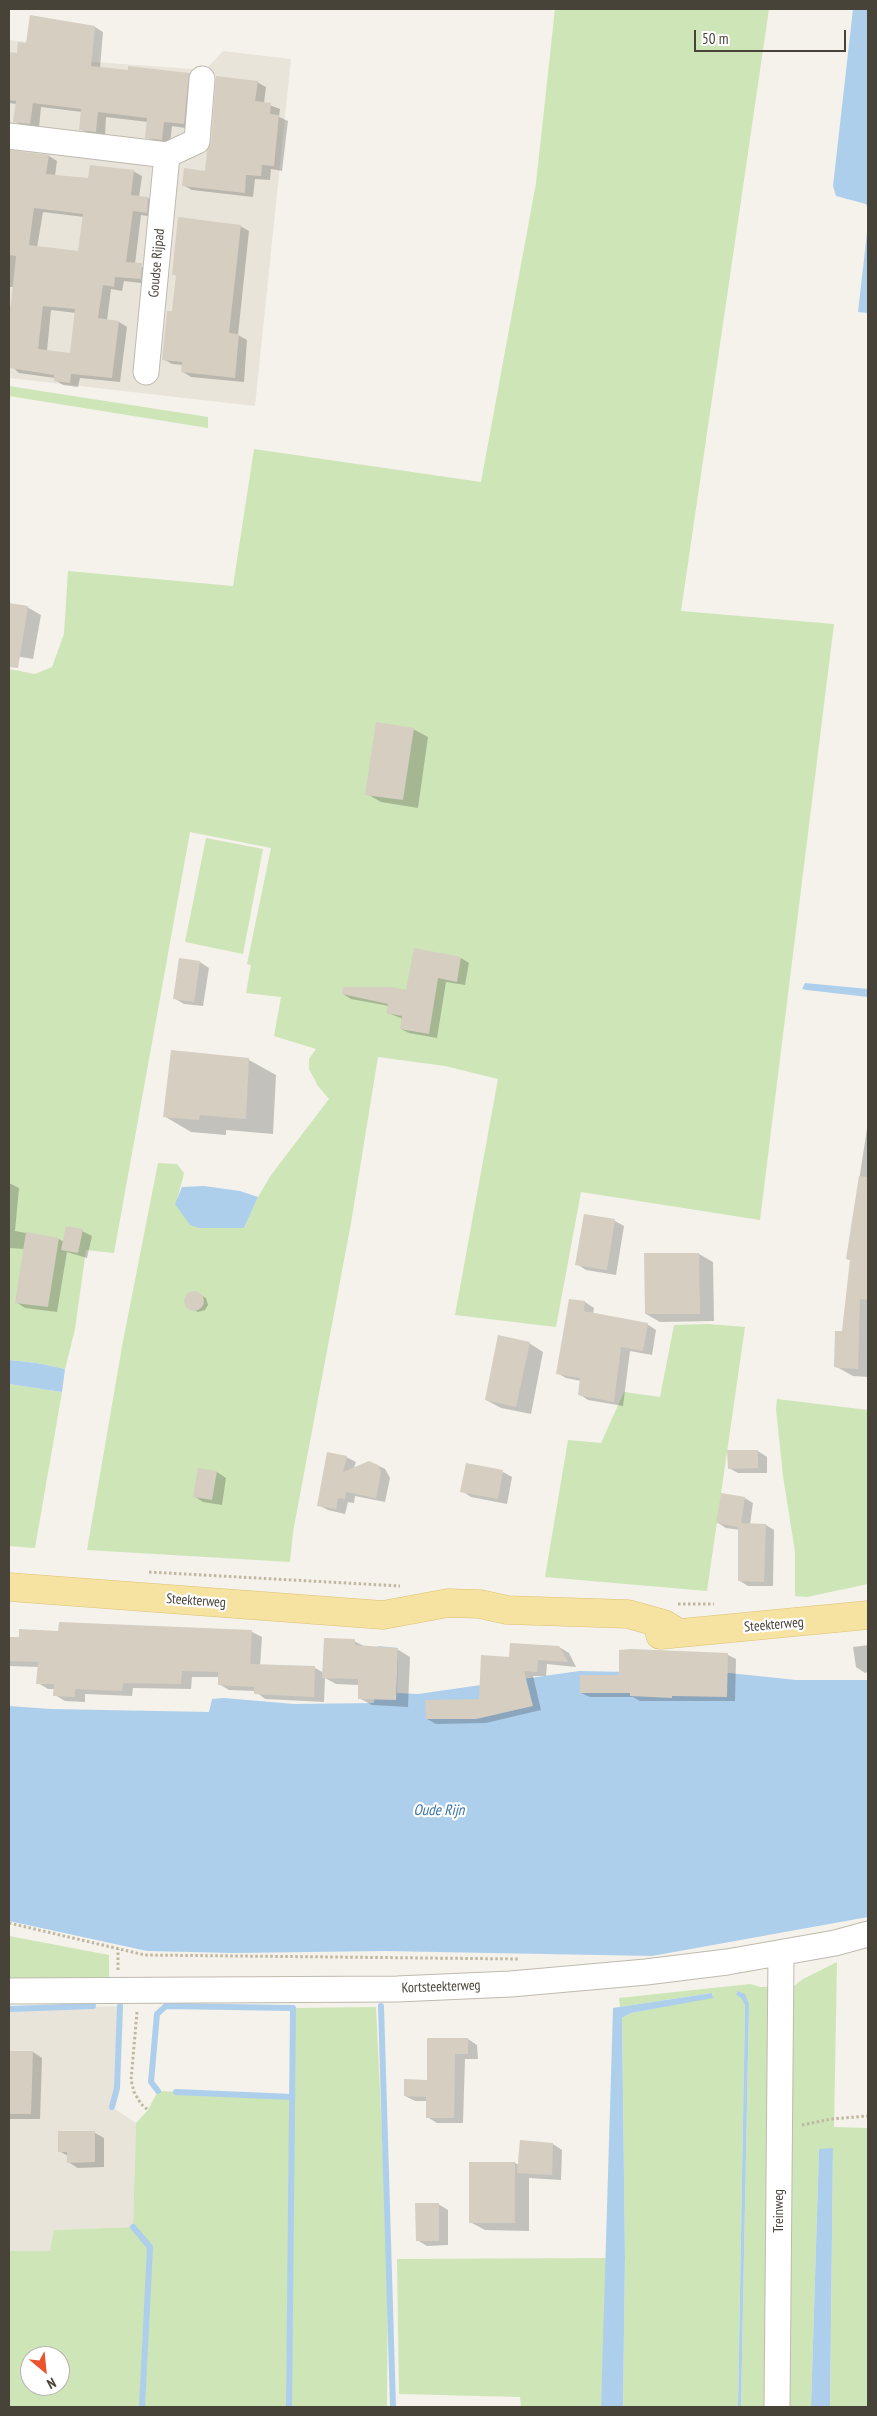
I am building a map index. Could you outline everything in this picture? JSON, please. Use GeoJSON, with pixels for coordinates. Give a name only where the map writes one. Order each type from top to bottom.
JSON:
{"type":"FeatureCollection","features":[{"type":"Feature","properties":{"kind":"main road","name":"Steekterweg"},"geometry":{"type":"LineString","coordinates":[[9,1587],[383,1615],[405,1623],[439,1624],[482,1617],[507,1610],[628,1614],[664,1624],[678,1633],[868,1615]]}},
{"type":"Feature","properties":{"kind":"street"},"geometry":{"type":"LineString","coordinates":[[9,136],[167,155],[197,141],[202,79]]}},
{"type":"Feature","properties":{"kind":"street","name":"Goudse Rijpad"},"geometry":{"type":"LineString","coordinates":[[146,372],[167,155]]}},
{"type":"Feature","properties":{"kind":"street","name":"Kortsteekterweg"},"geometry":{"type":"LineString","coordinates":[[9,1991],[397,1989],[511,1984],[646,1972],[781,1954],[868,1934]]}},
{"type":"Feature","properties":{"kind":"street","name":"Treinweg"},"geometry":{"type":"LineString","coordinates":[[777,2407],[781,1954]]}},
{"type":"Feature","properties":{"kind":"path"},"geometry":{"type":"LineString","coordinates":[[9,1924],[145,1955],[523,1959]]}},
{"type":"Feature","properties":{"kind":"path"},"geometry":{"type":"LineString","coordinates":[[139,1990],[131,2080],[134,2092],[141,2104],[148,2110]]}},
{"type":"Feature","properties":{"kind":"path"},"geometry":{"type":"LineString","coordinates":[[780,2130],[831,2119],[868,2116]]}},
{"type":"Feature","properties":{"kind":"shaded area"},"geometry":{"type":"Polygon","coordinates":[[[9,40],[68,46],[68,60],[205,70],[223,51],[291,59],[255,406],[9,378],[9,40]]]}},
{"type":"Feature","properties":{"kind":"shaded area"},"geometry":{"type":"Polygon","coordinates":[[[120,2006],[117,2090],[112,2107],[136,2123],[133,2227],[55,2230],[50,2251],[9,2251],[9,2009],[120,2006]]]}},
{"type":"Feature","properties":{"kind":"green space"},"geometry":{"type":"Polygon","coordinates":[[[555,9],[769,9],[681,611],[834,624],[760,1220],[581,1192],[556,1327],[455,1315],[498,1079],[445,1066],[378,1057],[351,1223],[293,1532],[290,1562],[87,1550],[123,1341],[158,1163],[177,1164],[184,1173],[176,1204],[199,1228],[244,1228],[258,1197],[271,1175],[329,1099],[318,1086],[309,1069],[309,1059],[316,1049],[274,1036],[281,997],[246,993],[251,965],[247,964],[271,848],[190,832],[114,1253],[86,1250],[75,1329],[65,1369],[9,1360],[9,669],[35,674],[52,667],[64,634],[68,571],[233,586],[254,449],[481,482],[536,183],[555,9]]]}},
{"type":"Feature","properties":{"kind":"green space"},"geometry":{"type":"Polygon","coordinates":[[[9,386],[208,417],[208,428],[9,396],[9,386]]]}},
{"type":"Feature","properties":{"kind":"green space"},"geometry":{"type":"Polygon","coordinates":[[[206,838],[263,849],[243,954],[185,942],[206,838]]]}},
{"type":"Feature","properties":{"kind":"green space"},"geometry":{"type":"Polygon","coordinates":[[[708,1324],[745,1327],[707,1591],[545,1577],[568,1440],[601,1443],[624,1392],[660,1397],[674,1325],[708,1324]]]}},
{"type":"Feature","properties":{"kind":"green space"},"geometry":{"type":"Polygon","coordinates":[[[9,1384],[62,1392],[35,1548],[9,1546],[9,1384]]]}},
{"type":"Feature","properties":{"kind":"green space"},"geometry":{"type":"Polygon","coordinates":[[[777,1399],[868,1410],[868,1584],[807,1597],[795,1596],[795,1552],[783,1476],[776,1409],[777,1399]]]}},
{"type":"Feature","properties":{"kind":"green space"},"geometry":{"type":"Polygon","coordinates":[[[9,1936],[109,1955],[109,1982],[9,1982],[9,1936]]]}},
{"type":"Feature","properties":{"kind":"green space"},"geometry":{"type":"Polygon","coordinates":[[[837,1962],[834,2127],[868,2128],[868,2407],[830,2407],[833,2149],[819,2149],[811,2407],[741,2407],[749,2004],[737,1991],[736,1995],[745,2004],[738,2407],[623,2407],[625,2257],[622,2018],[631,2013],[713,1997],[712,1993],[620,2007],[619,1998],[750,1984],[760,1987],[794,1986],[803,1979],[837,1962]]]}},
{"type":"Feature","properties":{"kind":"green space"},"geometry":{"type":"Polygon","coordinates":[[[376,2007],[388,2259],[387,2407],[291,2407],[291,2175],[288,2407],[9,2407],[9,2251],[50,2251],[54,2230],[133,2227],[136,2123],[148,2110],[158,2091],[291,2096],[293,2008],[376,2007]]]}},
{"type":"Feature","properties":{"kind":"green space"},"geometry":{"type":"Polygon","coordinates":[[[607,2258],[601,2407],[521,2407],[520,2397],[399,2394],[397,2259],[607,2258]]]}},
{"type":"Feature","properties":{"kind":"water"},"geometry":{"type":"Polygon","coordinates":[[[853,9],[868,9],[868,209],[866,204],[836,196],[833,186],[853,9]]]}},
{"type":"Feature","properties":{"kind":"water"},"geometry":{"type":"Polygon","coordinates":[[[868,224],[868,313],[858,312],[868,224]]]}},
{"type":"Feature","properties":{"kind":"water"},"geometry":{"type":"Polygon","coordinates":[[[805,983],[868,989],[868,997],[802,989],[805,983]]]}},
{"type":"Feature","properties":{"kind":"water"},"geometry":{"type":"Polygon","coordinates":[[[204,1186],[240,1191],[258,1197],[244,1228],[199,1228],[190,1225],[175,1204],[182,1187],[204,1186]]]}},
{"type":"Feature","properties":{"kind":"water"},"geometry":{"type":"Polygon","coordinates":[[[9,1360],[65,1369],[62,1392],[9,1384],[9,1360]]]}},
{"type":"Feature","properties":{"kind":"water","name":"Oude Rijn"},"geometry":{"type":"Polygon","coordinates":[[[378,1646],[398,1648],[397,1693],[418,1694],[579,1671],[630,1672],[671,1670],[729,1673],[796,1680],[868,1680],[868,1917],[652,1956],[385,1951],[234,1953],[147,1951],[9,1921],[9,1706],[51,1709],[209,1712],[212,1699],[224,1698],[294,1704],[374,1703],[378,1646]]]}},
{"type":"Feature","properties":{"kind":"water"},"geometry":{"type":"Polygon","coordinates":[[[737,1991],[745,1994],[749,2004],[741,2407],[738,2407],[745,2005],[741,1998],[736,1995],[737,1991]]]}},
{"type":"Feature","properties":{"kind":"water"},"geometry":{"type":"Polygon","coordinates":[[[712,1993],[713,1998],[631,2013],[622,2018],[625,2257],[623,2407],[601,2407],[613,2008],[712,1993]]]}},
{"type":"Feature","properties":{"kind":"water"},"geometry":{"type":"Polygon","coordinates":[[[833,2148],[830,2407],[811,2407],[819,2149],[833,2148]]]}},
{"type":"Feature","properties":{"kind":"building"},"geometry":{"type":"Polygon","coordinates":[[[30,15],[95,26],[91,66],[128,70],[128,66],[189,73],[184,124],[164,122],[162,140],[145,138],[147,118],[98,112],[96,132],[79,130],[81,109],[33,103],[30,124],[13,122],[16,101],[9,100],[9,52],[17,53],[18,42],[26,43],[30,15]]]}},
{"type":"Feature","properties":{"kind":"building"},"geometry":{"type":"Polygon","coordinates":[[[216,76],[258,81],[255,101],[271,103],[270,114],[279,115],[274,166],[262,165],[261,176],[246,175],[245,193],[182,186],[184,168],[205,171],[207,151],[211,142],[216,76]]]}},
{"type":"Feature","properties":{"kind":"building"},"geometry":{"type":"Polygon","coordinates":[[[9,150],[49,155],[46,174],[88,178],[90,165],[134,170],[131,195],[148,197],[147,213],[133,211],[126,262],[142,263],[141,279],[115,277],[114,287],[103,285],[98,318],[119,321],[112,378],[71,374],[70,383],[54,381],[54,375],[9,368],[9,321],[16,256],[9,255],[9,150]],[[34,208],[29,245],[78,251],[83,214],[34,208]],[[43,306],[38,349],[70,353],[75,309],[43,306]]]}},
{"type":"Feature","properties":{"kind":"building"},"geometry":{"type":"Polygon","coordinates":[[[178,217],[241,225],[229,333],[239,334],[235,378],[181,372],[182,362],[162,360],[167,311],[172,311],[176,275],[172,275],[178,217]]]}},
{"type":"Feature","properties":{"kind":"building"},"geometry":{"type":"Polygon","coordinates":[[[9,603],[28,606],[18,668],[9,667],[9,603]]]}},
{"type":"Feature","properties":{"kind":"building"},"geometry":{"type":"Polygon","coordinates":[[[376,722],[414,728],[403,800],[365,795],[376,722]]]}},
{"type":"Feature","properties":{"kind":"building"},"geometry":{"type":"Polygon","coordinates":[[[414,948],[461,957],[457,982],[438,978],[429,1034],[400,1029],[402,1016],[386,1013],[388,1004],[342,994],[343,987],[392,987],[406,990],[414,948]]]}},
{"type":"Feature","properties":{"kind":"building"},"geometry":{"type":"Polygon","coordinates":[[[179,958],[200,961],[194,1002],[173,999],[179,958]]]}},
{"type":"Feature","properties":{"kind":"building"},"geometry":{"type":"Polygon","coordinates":[[[171,1050],[249,1058],[246,1119],[200,1115],[199,1120],[163,1117],[171,1050]]]}},
{"type":"Feature","properties":{"kind":"building"},"geometry":{"type":"Polygon","coordinates":[[[859,1176],[868,1177],[868,1300],[860,1299],[858,1369],[839,1368],[834,1367],[835,1331],[842,1331],[850,1260],[846,1259],[859,1176]]]}},
{"type":"Feature","properties":{"kind":"building"},"geometry":{"type":"Polygon","coordinates":[[[584,1214],[615,1219],[607,1270],[575,1265],[584,1214]]]}},
{"type":"Feature","properties":{"kind":"building"},"geometry":{"type":"Polygon","coordinates":[[[66,1226],[83,1229],[78,1253],[61,1250],[66,1226]]]}},
{"type":"Feature","properties":{"kind":"building"},"geometry":{"type":"Polygon","coordinates":[[[26,1232],[59,1238],[48,1307],[15,1303],[26,1232]]]}},
{"type":"Feature","properties":{"kind":"building"},"geometry":{"type":"Polygon","coordinates":[[[644,1253],[699,1253],[700,1314],[645,1314],[644,1253]]]}},
{"type":"Feature","properties":{"kind":"building"},"geometry":{"type":"Polygon","coordinates":[[[194,1291],[201,1294],[204,1301],[201,1308],[194,1311],[187,1308],[184,1301],[187,1294],[194,1291]]]}},
{"type":"Feature","properties":{"kind":"building"},"geometry":{"type":"Polygon","coordinates":[[[569,1299],[585,1301],[584,1311],[648,1323],[643,1351],[621,1347],[614,1402],[578,1395],[580,1378],[556,1374],[569,1299]]]}},
{"type":"Feature","properties":{"kind":"building"},"geometry":{"type":"Polygon","coordinates":[[[498,1335],[530,1342],[516,1407],[485,1400],[498,1335]]]}},
{"type":"Feature","properties":{"kind":"building"},"geometry":{"type":"Polygon","coordinates":[[[727,1450],[758,1450],[758,1468],[728,1469],[727,1450]]]}},
{"type":"Feature","properties":{"kind":"building"},"geometry":{"type":"Polygon","coordinates":[[[327,1452],[347,1456],[343,1472],[369,1461],[378,1465],[381,1472],[376,1498],[346,1492],[345,1499],[338,1498],[336,1509],[317,1506],[327,1452]]]}},
{"type":"Feature","properties":{"kind":"building"},"geometry":{"type":"Polygon","coordinates":[[[466,1463],[503,1470],[498,1499],[460,1492],[466,1463]]]}},
{"type":"Feature","properties":{"kind":"building"},"geometry":{"type":"Polygon","coordinates":[[[198,1468],[217,1471],[212,1500],[193,1497],[198,1468]]]}},
{"type":"Feature","properties":{"kind":"building"},"geometry":{"type":"Polygon","coordinates":[[[721,1493],[745,1497],[741,1523],[766,1524],[764,1582],[738,1581],[738,1527],[716,1523],[721,1493]]]}},
{"type":"Feature","properties":{"kind":"building"},"geometry":{"type":"Polygon","coordinates":[[[59,1622],[252,1630],[250,1664],[315,1666],[314,1697],[254,1694],[254,1687],[218,1685],[218,1672],[182,1671],[181,1684],[123,1683],[122,1691],[75,1689],[75,1697],[53,1696],[54,1684],[36,1684],[38,1662],[9,1661],[9,1637],[19,1637],[19,1629],[58,1631],[59,1622]]]}},
{"type":"Feature","properties":{"kind":"building"},"geometry":{"type":"Polygon","coordinates":[[[324,1638],[355,1639],[355,1645],[398,1648],[396,1700],[358,1699],[358,1679],[322,1678],[324,1638]]]}},
{"type":"Feature","properties":{"kind":"building"},"geometry":{"type":"Polygon","coordinates":[[[510,1643],[559,1646],[568,1662],[538,1660],[537,1672],[524,1671],[533,1706],[476,1719],[426,1719],[425,1700],[479,1699],[481,1655],[509,1657],[510,1643]]]}},
{"type":"Feature","properties":{"kind":"building"},"geometry":{"type":"Polygon","coordinates":[[[619,1650],[728,1653],[727,1697],[672,1696],[672,1698],[630,1696],[630,1693],[580,1693],[580,1675],[619,1675],[619,1650]]]}},
{"type":"Feature","properties":{"kind":"building"},"geometry":{"type":"Polygon","coordinates":[[[427,2038],[468,2038],[468,2054],[455,2054],[454,2118],[426,2118],[426,2097],[404,2096],[404,2079],[427,2080],[427,2038]]]}},
{"type":"Feature","properties":{"kind":"building"},"geometry":{"type":"Polygon","coordinates":[[[9,2051],[33,2051],[31,2114],[9,2114],[9,2051]]]}},
{"type":"Feature","properties":{"kind":"building"},"geometry":{"type":"Polygon","coordinates":[[[58,2131],[95,2131],[95,2162],[67,2163],[67,2152],[58,2152],[58,2131]]]}},
{"type":"Feature","properties":{"kind":"building"},"geometry":{"type":"Polygon","coordinates":[[[520,2140],[553,2143],[552,2175],[517,2173],[520,2140]]]}},
{"type":"Feature","properties":{"kind":"building"},"geometry":{"type":"Polygon","coordinates":[[[469,2162],[515,2162],[515,2223],[469,2223],[469,2162]]]}},
{"type":"Feature","properties":{"kind":"building"},"geometry":{"type":"Polygon","coordinates":[[[415,2203],[439,2203],[439,2241],[416,2241],[415,2203]]]}},
{"type":"Feature","properties":{"kind":"waterway"},"geometry":{"type":"LineString","coordinates":[[9,2009],[93,2006]]}},
{"type":"Feature","properties":{"kind":"waterway"},"geometry":{"type":"LineString","coordinates":[[112,2107],[117,2088],[120,2006]]}},
{"type":"Feature","properties":{"kind":"waterway"},"geometry":{"type":"LineString","coordinates":[[158,2091],[151,2082],[157,2014],[166,2006],[293,2008],[289,2407]]}},
{"type":"Feature","properties":{"kind":"waterway"},"geometry":{"type":"LineString","coordinates":[[381,2006],[393,2407]]}},
{"type":"Feature","properties":{"kind":"waterway"},"geometry":{"type":"LineString","coordinates":[[176,2092],[292,2097]]}},
{"type":"Feature","properties":{"kind":"waterway"},"geometry":{"type":"LineString","coordinates":[[133,2227],[150,2247],[142,2407]]}}]}
